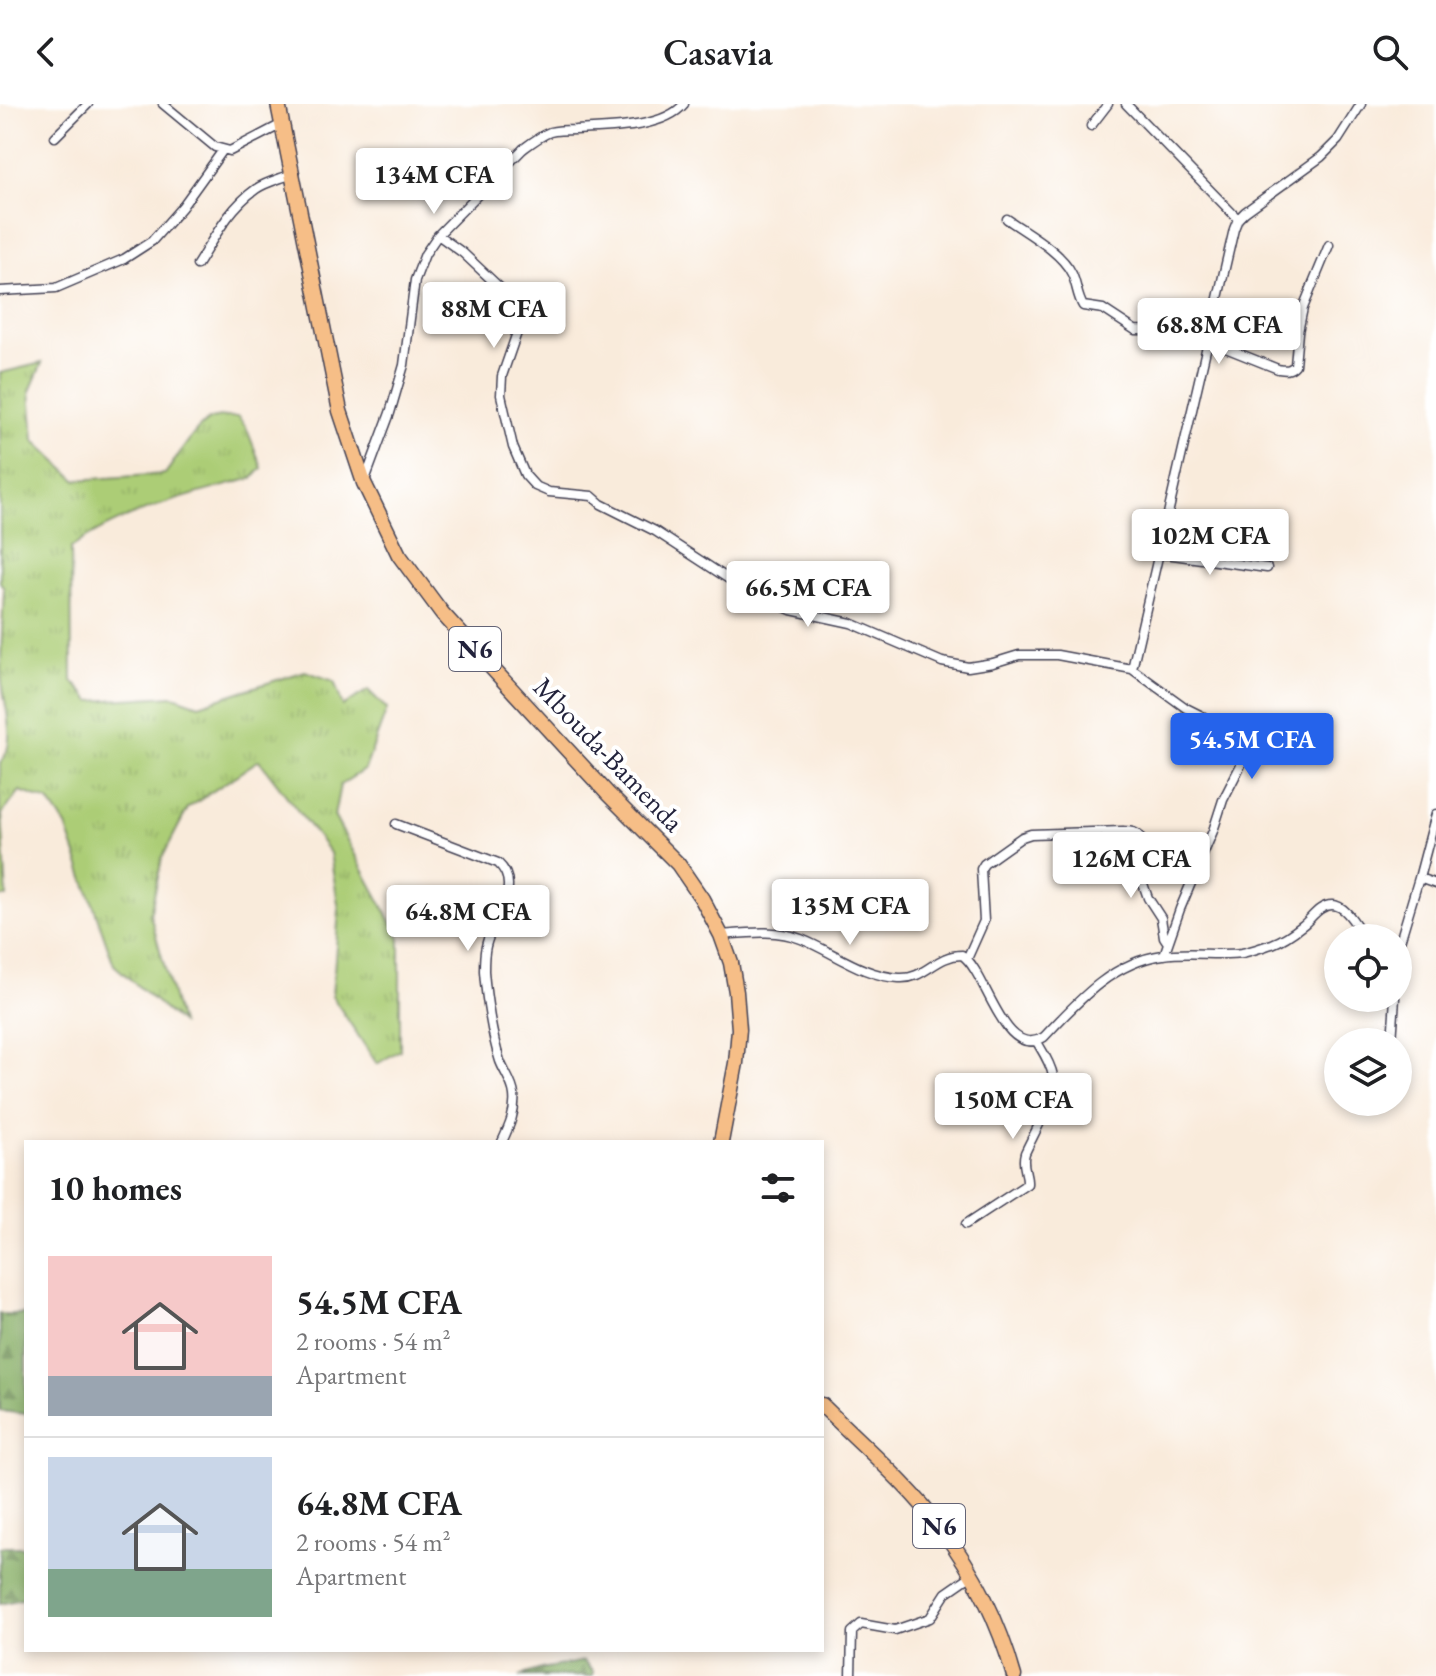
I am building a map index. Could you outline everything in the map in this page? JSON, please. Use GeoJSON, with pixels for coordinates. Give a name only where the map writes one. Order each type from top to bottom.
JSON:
{"type":"FeatureCollection","features":[{"type":"Feature","properties":{"kind":"highway","name":"Mbouda-Bamenda"},"geometry":{"type":"LineString","coordinates":[[278,104],[340,411],[364,483],[399,555],[442,613],[608,794],[678,864],[721,935],[731,963],[739,1029],[721,1140]]}},
{"type":"Feature","properties":{"kind":"highway","name":"N6"},"geometry":{"type":"LineString","coordinates":[[824,1407],[912,1494],[941,1528],[992,1612],[1014,1676]]}},
{"type":"Feature","properties":{"kind":"street"},"geometry":{"type":"LineString","coordinates":[[55,137],[88,104]]}},
{"type":"Feature","properties":{"kind":"street"},"geometry":{"type":"LineString","coordinates":[[163,104],[215,147],[223,150],[230,151],[282,124]]}},
{"type":"Feature","properties":{"kind":"street"},"geometry":{"type":"LineString","coordinates":[[364,483],[404,365],[415,280],[425,254],[438,235],[537,138],[552,131],[614,127],[657,120],[670,116],[684,104]]}},
{"type":"Feature","properties":{"kind":"street"},"geometry":{"type":"LineString","coordinates":[[1091,126],[1108,104]]}},
{"type":"Feature","properties":{"kind":"street"},"geometry":{"type":"LineString","coordinates":[[1126,104],[1238,219]]}},
{"type":"Feature","properties":{"kind":"street"},"geometry":{"type":"LineString","coordinates":[[1132,669],[1238,219],[1321,157],[1338,140],[1361,104]]}},
{"type":"Feature","properties":{"kind":"street"},"geometry":{"type":"LineString","coordinates":[[0,291],[56,288],[124,259],[152,241],[182,207],[223,150]]}},
{"type":"Feature","properties":{"kind":"street"},"geometry":{"type":"LineString","coordinates":[[197,265],[240,203],[258,187],[292,174]]}},
{"type":"Feature","properties":{"kind":"street"},"geometry":{"type":"LineString","coordinates":[[1007,219],[1066,264],[1083,306],[1103,309],[1135,330],[1188,333],[1286,370],[1295,365],[1303,308],[1329,245]]}},
{"type":"Feature","properties":{"kind":"street"},"geometry":{"type":"LineString","coordinates":[[438,235],[463,253],[514,301],[520,311],[521,321],[502,376],[501,395],[513,447],[525,475],[535,486],[549,492],[592,496],[601,504],[655,531],[747,591],[791,610],[851,623],[942,662],[968,667],[1019,655],[1057,655],[1132,669],[1186,708],[1244,737],[1248,748],[1223,800],[1164,955]]}},
{"type":"Feature","properties":{"kind":"street"},"geometry":{"type":"LineString","coordinates":[[1158,553],[1267,568]]}},
{"type":"Feature","properties":{"kind":"street"},"geometry":{"type":"LineString","coordinates":[[1405,924],[1436,814]]}},
{"type":"Feature","properties":{"kind":"street"},"geometry":{"type":"LineString","coordinates":[[396,824],[498,863],[509,878],[509,889],[486,944],[484,959],[497,1049],[514,1094],[511,1124],[503,1140]]}},
{"type":"Feature","properties":{"kind":"street"},"geometry":{"type":"LineString","coordinates":[[967,959],[984,921],[981,869],[1022,837],[1031,834],[1123,831],[1139,834],[1142,840],[1141,878],[1148,898],[1161,918],[1168,943]]}},
{"type":"Feature","properties":{"kind":"street"},"geometry":{"type":"LineString","coordinates":[[1419,878],[1436,884]]}},
{"type":"Feature","properties":{"kind":"street"},"geometry":{"type":"LineString","coordinates":[[721,935],[776,933],[801,940],[841,961],[882,976],[899,978],[918,975],[942,958],[962,955],[1004,1024],[1018,1037],[1037,1042],[1105,979],[1140,961],[1164,955],[1244,953],[1290,935],[1329,904],[1343,908],[1355,924]]}},
{"type":"Feature","properties":{"kind":"street"},"geometry":{"type":"LineString","coordinates":[[966,1224],[1027,1184],[1023,1160],[1054,1084],[1053,1072],[1037,1042]]}},
{"type":"Feature","properties":{"kind":"street"},"geometry":{"type":"LineString","coordinates":[[851,1676],[852,1632],[861,1624],[895,1630],[930,1618],[946,1593],[972,1575]]}},
{"type":"Feature","properties":{"kind":"green space"},"geometry":{"type":"Polygon","coordinates":[[[42,363],[30,391],[34,440],[76,480],[165,474],[199,429],[211,419],[221,417],[238,417],[246,427],[262,468],[253,478],[135,514],[71,548],[72,681],[91,701],[174,696],[199,705],[305,671],[334,681],[343,706],[368,690],[387,709],[365,769],[340,785],[334,816],[400,938],[400,1050],[377,1064],[332,996],[339,910],[330,853],[259,760],[188,808],[162,858],[150,914],[180,1023],[114,965],[66,826],[49,801],[20,791],[2,814],[7,897],[0,897],[0,763],[9,744],[9,732],[1,671],[4,588],[0,582],[0,373],[42,363]]]}},
{"type":"Feature","properties":{"kind":"green space"},"geometry":{"type":"Polygon","coordinates":[[[0,1314],[24,1314],[24,1414],[0,1411],[0,1314]]]}},
{"type":"Feature","properties":{"kind":"green space"},"geometry":{"type":"Polygon","coordinates":[[[0,1547],[24,1547],[24,1598],[0,1604],[0,1547]]]}},
{"type":"Feature","properties":{"kind":"green space"},"geometry":{"type":"Polygon","coordinates":[[[583,1661],[593,1676],[520,1676],[541,1669],[583,1661]]]}}]}
